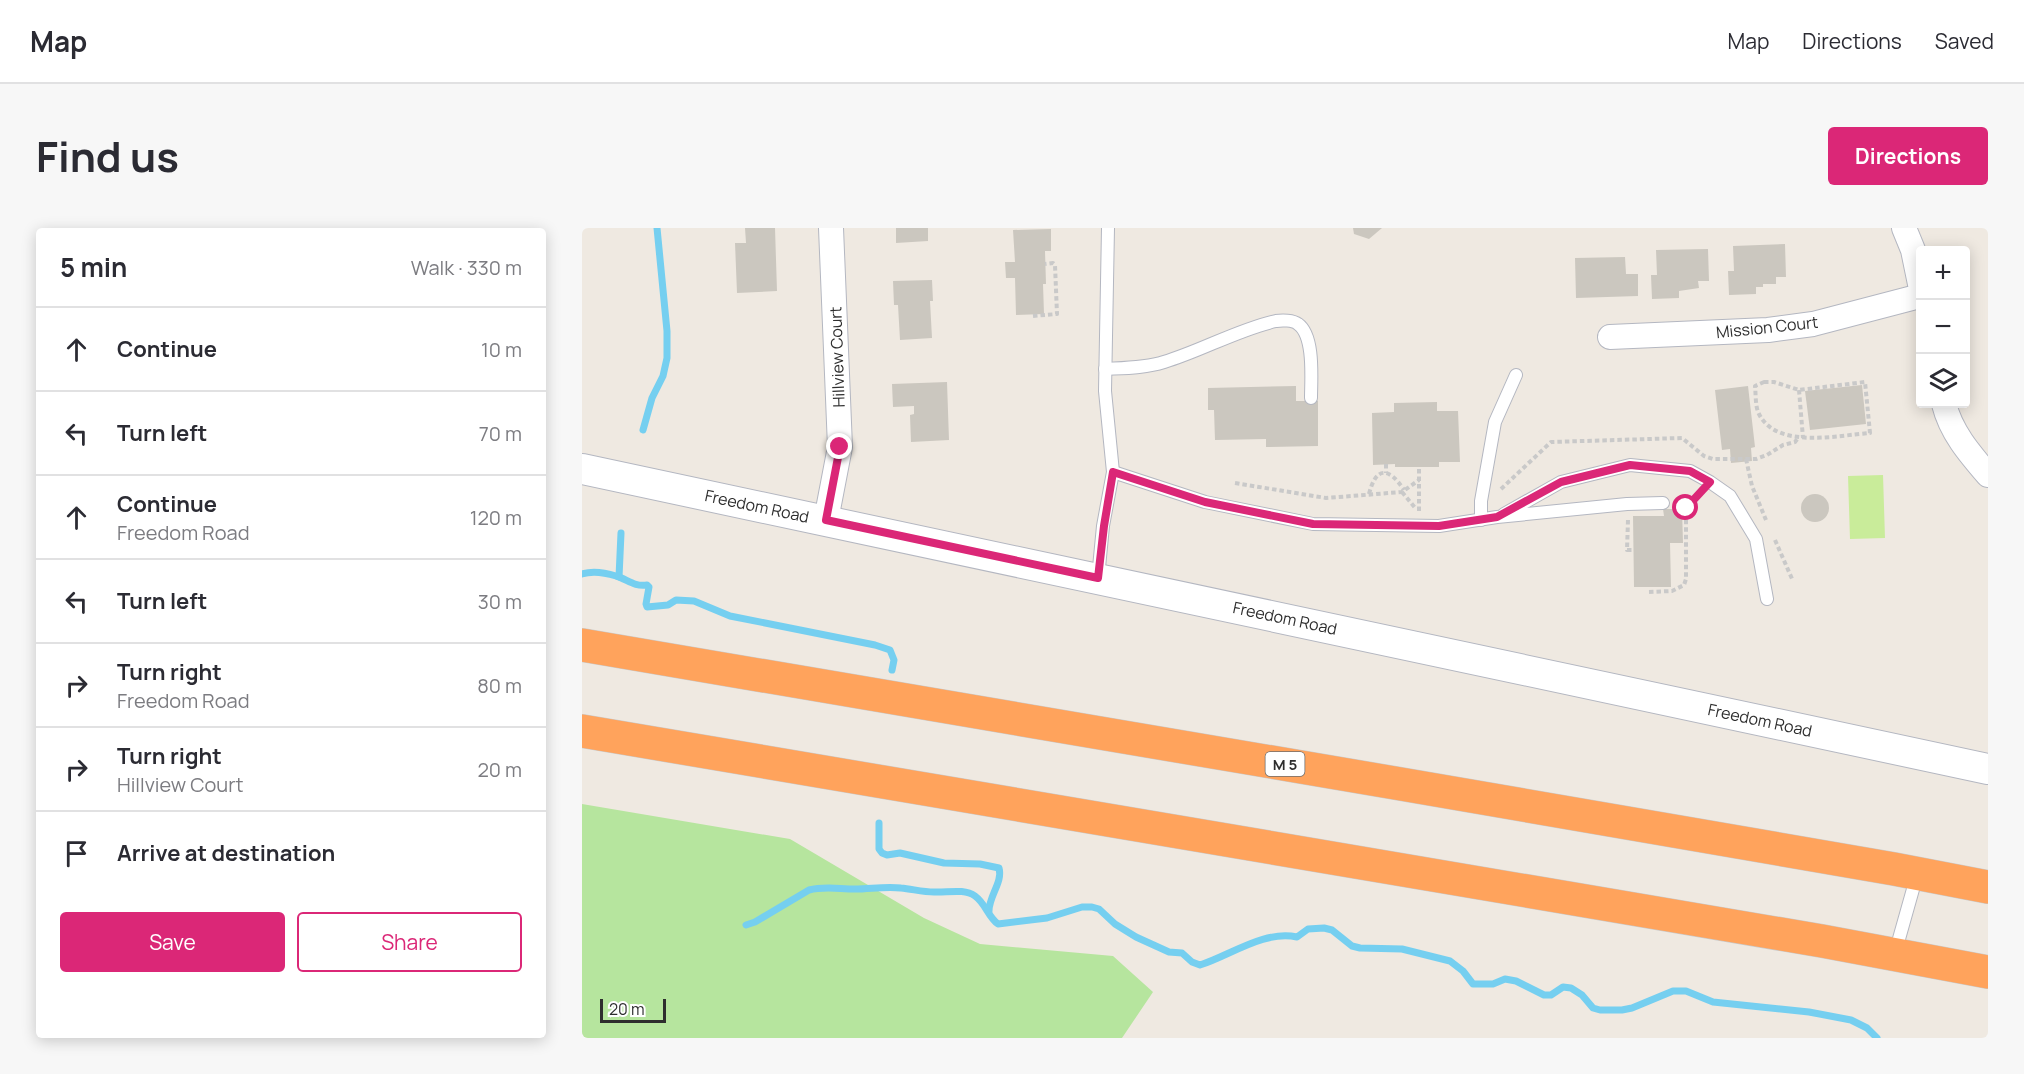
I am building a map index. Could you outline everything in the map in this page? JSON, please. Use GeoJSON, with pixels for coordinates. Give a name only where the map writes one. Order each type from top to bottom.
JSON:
{"type":"FeatureCollection","features":[{"type":"Feature","properties":{"kind":"highway","name":"M 5"},"geometry":{"type":"LineString","coordinates":[[582,645],[1988,887]]}},
{"type":"Feature","properties":{"kind":"highway"},"geometry":{"type":"LineString","coordinates":[[582,731],[963,794],[1988,972]]}},
{"type":"Feature","properties":{"kind":"street","name":"Hillview Court"},"geometry":{"type":"LineString","coordinates":[[826,520],[840,447],[831,228]]}},
{"type":"Feature","properties":{"kind":"street"},"geometry":{"type":"LineString","coordinates":[[1904,228],[1916,265]]}},
{"type":"Feature","properties":{"kind":"street","name":"Mission Court"},"geometry":{"type":"LineString","coordinates":[[1610,337],[1791,327],[1813,324],[1916,297]]}},
{"type":"Feature","properties":{"kind":"street"},"geometry":{"type":"LineString","coordinates":[[1945,408],[1958,437],[1988,475]]}},
{"type":"Feature","properties":{"kind":"street","name":"Freedom Road"},"geometry":{"type":"LineString","coordinates":[[582,469],[1988,769]]}},
{"type":"Feature","properties":{"kind":"lane"},"geometry":{"type":"LineString","coordinates":[[1098,578],[1113,472],[1105,391],[1108,228]]}},
{"type":"Feature","properties":{"kind":"lane"},"geometry":{"type":"LineString","coordinates":[[1105,369],[1162,363],[1277,321],[1290,321],[1299,324],[1307,336],[1311,357],[1311,398]]}},
{"type":"Feature","properties":{"kind":"lane"},"geometry":{"type":"LineString","coordinates":[[1481,520],[1481,501],[1495,422],[1516,375]]}},
{"type":"Feature","properties":{"kind":"lane"},"geometry":{"type":"LineString","coordinates":[[1497,517],[1561,482],[1630,465],[1690,471],[1730,496],[1756,538],[1767,599]]}},
{"type":"Feature","properties":{"kind":"lane"},"geometry":{"type":"LineString","coordinates":[[1113,472],[1205,502],[1313,524],[1439,526],[1497,517],[1627,504],[1663,503]]}},
{"type":"Feature","properties":{"kind":"lane"},"geometry":{"type":"LineString","coordinates":[[1895,955],[1917,874]]}},
{"type":"Feature","properties":{"kind":"path"},"geometry":{"type":"LineString","coordinates":[[1033,316],[1057,314],[1056,268],[1053,263],[1045,264]]}},
{"type":"Feature","properties":{"kind":"path"},"geometry":{"type":"LineString","coordinates":[[1764,382],[1774,382],[1799,390],[1865,382],[1870,433],[1803,438],[1785,434],[1767,424],[1759,414],[1755,386],[1764,382]]}},
{"type":"Feature","properties":{"kind":"path"},"geometry":{"type":"LineString","coordinates":[[1799,390],[1803,438]]}},
{"type":"Feature","properties":{"kind":"path"},"geometry":{"type":"LineString","coordinates":[[1800,406],[1807,406]]}},
{"type":"Feature","properties":{"kind":"path"},"geometry":{"type":"LineString","coordinates":[[1802,422],[1809,420]]}},
{"type":"Feature","properties":{"kind":"path"},"geometry":{"type":"LineString","coordinates":[[1828,428],[1829,436]]}},
{"type":"Feature","properties":{"kind":"path"},"geometry":{"type":"LineString","coordinates":[[1386,464],[1386,473]]}},
{"type":"Feature","properties":{"kind":"path"},"geometry":{"type":"LineString","coordinates":[[1369,495],[1372,482],[1380,474],[1390,473],[1395,476],[1419,512],[1419,467]]}},
{"type":"Feature","properties":{"kind":"path"},"geometry":{"type":"LineString","coordinates":[[1236,483],[1326,498],[1403,491],[1419,480]]}},
{"type":"Feature","properties":{"kind":"path"},"geometry":{"type":"LineString","coordinates":[[1649,592],[1672,591],[1684,585],[1686,579],[1686,508],[1710,482]]}},
{"type":"Feature","properties":{"kind":"path"},"geometry":{"type":"LineString","coordinates":[[1627,504],[1627,550],[1634,550]]}},
{"type":"Feature","properties":{"kind":"green space"},"geometry":{"type":"Polygon","coordinates":[[[1883,475],[1885,538],[1850,539],[1848,476],[1883,475]]]}},
{"type":"Feature","properties":{"kind":"green space"},"geometry":{"type":"Polygon","coordinates":[[[582,804],[790,839],[924,918],[980,944],[1113,956],[1153,992],[1122,1038],[582,1038],[582,804]]]}},
{"type":"Feature","properties":{"kind":"building"},"geometry":{"type":"Polygon","coordinates":[[[745,228],[775,228],[777,291],[737,293],[735,243],[746,243],[745,228]]]}},
{"type":"Feature","properties":{"kind":"building"},"geometry":{"type":"Polygon","coordinates":[[[896,228],[928,228],[928,241],[896,243],[896,228]]]}},
{"type":"Feature","properties":{"kind":"building"},"geometry":{"type":"Polygon","coordinates":[[[1353,228],[1382,228],[1369,239],[1354,234],[1353,228]]]}},
{"type":"Feature","properties":{"kind":"building"},"geometry":{"type":"Polygon","coordinates":[[[1051,229],[1051,251],[1045,251],[1044,314],[1016,315],[1015,278],[1006,278],[1005,262],[1015,262],[1013,230],[1051,229]]]}},
{"type":"Feature","properties":{"kind":"building"},"geometry":{"type":"Polygon","coordinates":[[[1785,244],[1786,277],[1776,277],[1776,284],[1763,284],[1763,287],[1756,287],[1756,294],[1729,295],[1728,271],[1734,271],[1733,246],[1785,244]]]}},
{"type":"Feature","properties":{"kind":"building"},"geometry":{"type":"Polygon","coordinates":[[[1708,249],[1709,281],[1698,281],[1699,288],[1679,291],[1679,298],[1652,299],[1651,275],[1657,275],[1656,250],[1708,249]]]}},
{"type":"Feature","properties":{"kind":"building"},"geometry":{"type":"Polygon","coordinates":[[[1625,257],[1626,274],[1638,274],[1638,296],[1576,298],[1575,258],[1625,257]]]}},
{"type":"Feature","properties":{"kind":"building"},"geometry":{"type":"Polygon","coordinates":[[[932,280],[933,301],[930,301],[932,338],[900,340],[898,305],[894,305],[893,281],[932,280]]]}},
{"type":"Feature","properties":{"kind":"building"},"geometry":{"type":"Polygon","coordinates":[[[947,382],[949,440],[911,442],[910,415],[914,414],[914,406],[893,407],[892,384],[947,382]]]}},
{"type":"Feature","properties":{"kind":"building"},"geometry":{"type":"Polygon","coordinates":[[[1862,385],[1866,424],[1810,430],[1805,391],[1862,385]]]}},
{"type":"Feature","properties":{"kind":"building"},"geometry":{"type":"Polygon","coordinates":[[[1296,386],[1296,401],[1318,401],[1318,446],[1266,447],[1266,439],[1215,440],[1214,410],[1208,410],[1208,388],[1296,386]]]}},
{"type":"Feature","properties":{"kind":"building"},"geometry":{"type":"Polygon","coordinates":[[[1748,386],[1755,447],[1751,448],[1752,461],[1731,463],[1730,449],[1722,450],[1715,390],[1748,386]]]}},
{"type":"Feature","properties":{"kind":"building"},"geometry":{"type":"Polygon","coordinates":[[[1437,402],[1437,411],[1458,411],[1460,462],[1439,462],[1439,467],[1373,465],[1372,413],[1394,412],[1394,403],[1437,402]]]}},
{"type":"Feature","properties":{"kind":"building"},"geometry":{"type":"Polygon","coordinates":[[[1815,494],[1825,498],[1829,508],[1825,518],[1815,522],[1805,518],[1801,508],[1805,498],[1815,494]]]}},
{"type":"Feature","properties":{"kind":"building"},"geometry":{"type":"Polygon","coordinates":[[[1663,509],[1682,509],[1683,543],[1670,543],[1671,587],[1634,587],[1633,516],[1664,516],[1663,509]]]}},
{"type":"Feature","properties":{"kind":"waterway"},"geometry":{"type":"LineString","coordinates":[[643,430],[652,398],[663,376],[667,358],[667,331],[657,228]]}},
{"type":"Feature","properties":{"kind":"waterway"},"geometry":{"type":"LineString","coordinates":[[619,577],[621,533]]}},
{"type":"Feature","properties":{"kind":"waterway"},"geometry":{"type":"LineString","coordinates":[[582,574],[608,574],[634,584],[647,585],[649,587],[647,607],[668,605],[676,600],[694,601],[730,616],[875,645],[890,650],[894,660],[892,670]]}},
{"type":"Feature","properties":{"kind":"waterway"},"geometry":{"type":"LineString","coordinates":[[879,823],[879,849],[887,855],[900,853],[944,863],[980,864],[999,868],[999,879],[989,911]]}},
{"type":"Feature","properties":{"kind":"waterway"},"geometry":{"type":"LineString","coordinates":[[746,925],[809,890],[815,889],[890,887],[930,892],[960,891],[979,899],[998,924],[1047,918],[1082,907],[1099,909],[1115,924],[1136,937],[1169,952],[1182,953],[1192,962],[1200,965],[1260,940],[1272,937],[1297,937],[1308,929],[1324,928],[1332,930],[1352,946],[1402,949],[1450,961],[1463,971],[1473,984],[1493,984],[1505,979],[1516,981],[1544,995],[1551,995],[1563,987],[1571,988],[1582,995],[1593,1008],[1600,1010],[1632,1008],[1673,991],[1686,991],[1713,1002],[1809,1012],[1851,1020],[1867,1028],[1877,1038]]}},
{"type":"Feature","properties":{"kind":"route"},"geometry":{"type":"LineString","coordinates":[[840,447],[826,520],[1098,578],[1113,472],[1205,502],[1313,524],[1439,526],[1497,517],[1561,482],[1630,465],[1690,471],[1710,482],[1686,508]]}}]}
